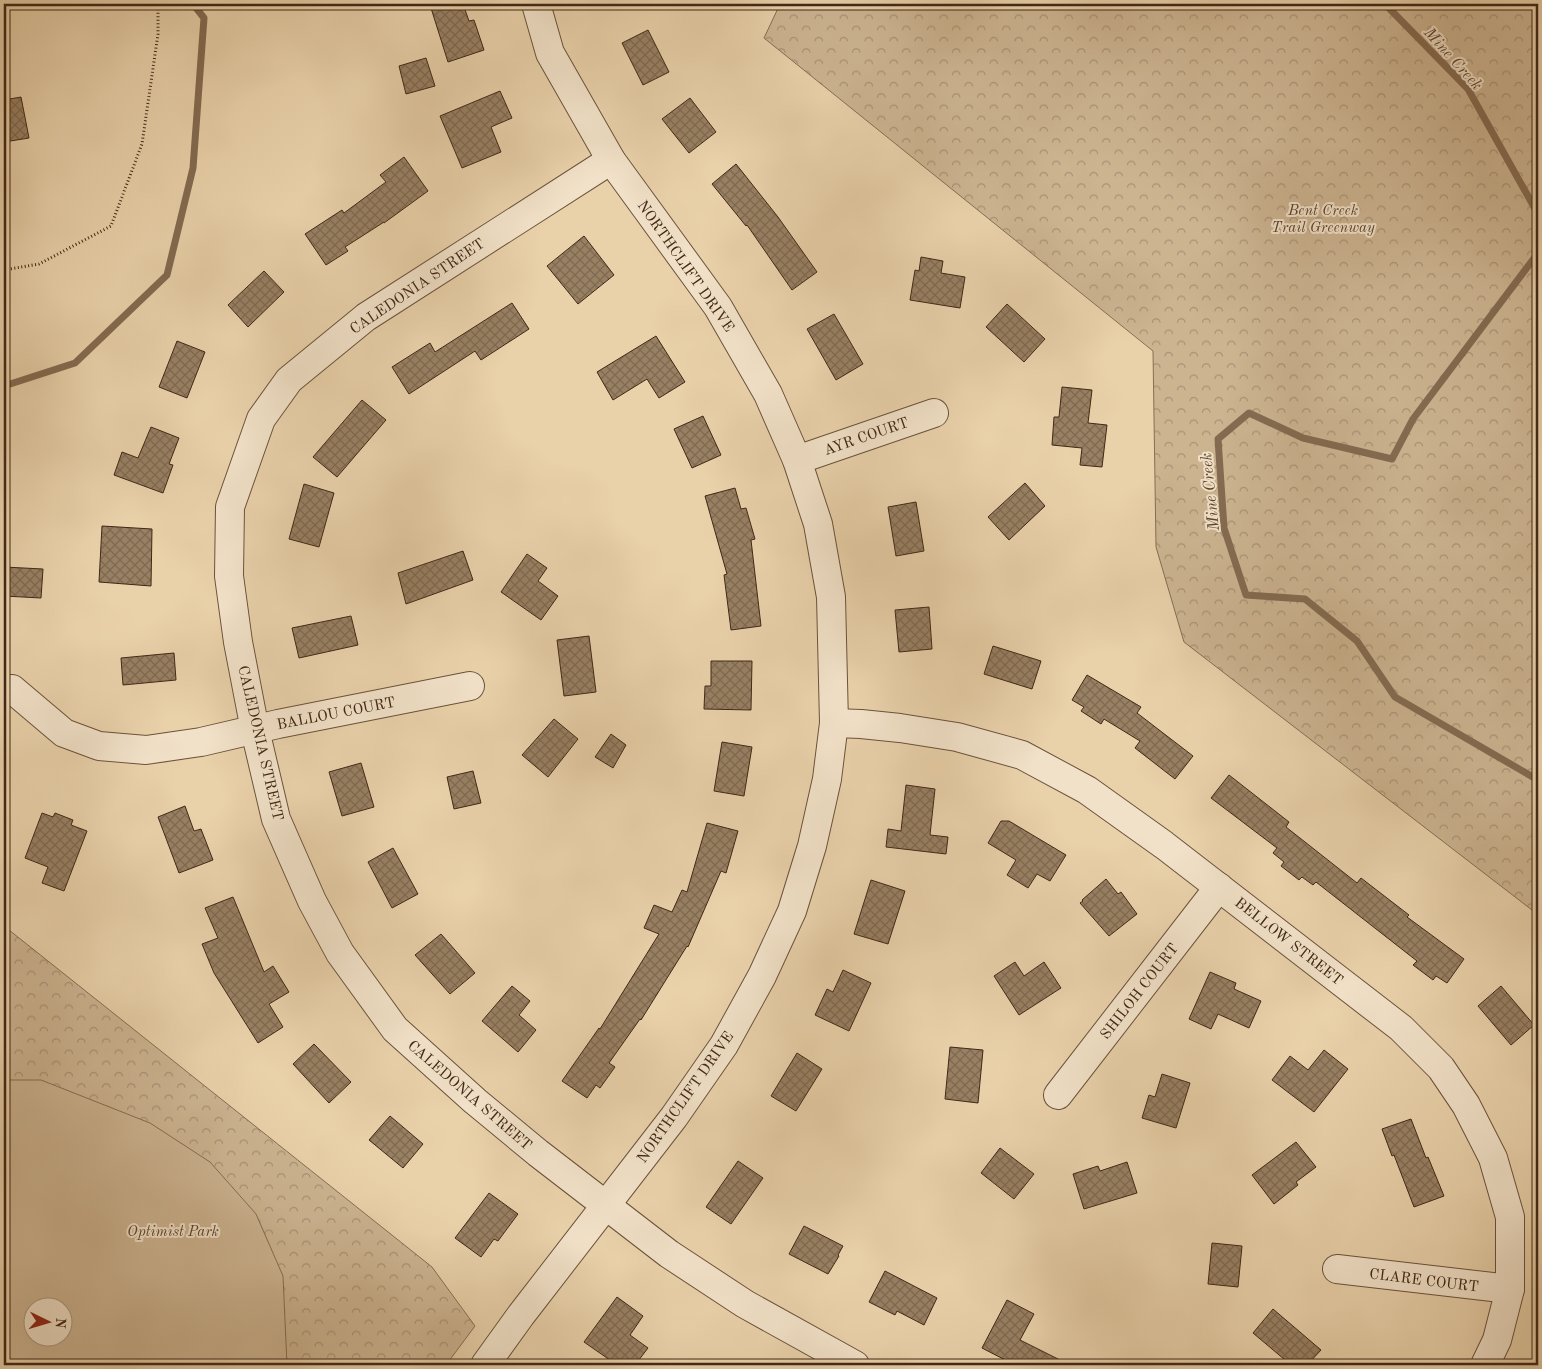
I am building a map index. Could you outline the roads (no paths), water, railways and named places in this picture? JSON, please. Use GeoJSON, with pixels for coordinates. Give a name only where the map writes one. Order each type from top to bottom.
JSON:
{"type":"FeatureCollection","features":[{"type":"Feature","properties":{"kind":"street","name":"NORTHCLIFT DRIVE"},"geometry":{"type":"LineString","coordinates":[[485,1365],[521,1315],[674,1117],[724,1045],[762,976],[792,912],[812,846],[827,780],[834,723],[831,597],[818,524],[797,460],[768,394],[718,307],[611,160],[550,53],[536,4]]}},
{"type":"Feature","properties":{"kind":"street","name":"CALEDONIA STREET"},"geometry":{"type":"LineString","coordinates":[[611,160],[366,317],[289,380],[261,419],[230,506],[229,576],[238,642],[255,730],[276,818],[312,901],[340,953],[395,1029],[475,1101],[538,1153],[669,1254],[745,1304],[855,1365]]}},
{"type":"Feature","properties":{"kind":"street","name":"AYR COURT"},"geometry":{"type":"LineString","coordinates":[[797,460],[934,413]]}},
{"type":"Feature","properties":{"kind":"street","name":"BALLOU COURT"},"geometry":{"type":"LineString","coordinates":[[12,689],[64,733],[99,746],[146,750],[201,742],[470,686]]}},
{"type":"Feature","properties":{"kind":"street","name":"BELLOW STREET"},"geometry":{"type":"LineString","coordinates":[[834,723],[900,728],[957,737],[1022,755],[1087,790],[1164,845],[1401,1028],[1441,1068],[1466,1104],[1493,1158],[1510,1217],[1510,1289],[1497,1340],[1486,1365]]}},
{"type":"Feature","properties":{"kind":"street","name":"SHILOH COURT"},"geometry":{"type":"LineString","coordinates":[[1058,1095],[1219,887]]}},
{"type":"Feature","properties":{"kind":"street","name":"CLARE COURT"},"geometry":{"type":"LineString","coordinates":[[1337,1269],[1510,1289]]}},
{"type":"Feature","properties":{"kind":"waterway"},"geometry":{"type":"LineString","coordinates":[[4,386],[75,363],[167,275],[193,168],[204,18],[193,4]]}},
{"type":"Feature","properties":{"kind":"waterway","name":"Mine Creek"},"geometry":{"type":"LineString","coordinates":[[1385,4],[1468,89],[1538,214]]}},
{"type":"Feature","properties":{"kind":"waterway","name":"Mine Creek"},"geometry":{"type":"LineString","coordinates":[[1538,253],[1413,419],[1392,459],[1303,438],[1249,413],[1218,439],[1224,528],[1246,595],[1305,599],[1357,641],[1395,697],[1538,780]]}},
{"type":"Feature","properties":{"kind":"park label","name":"Bent Creek Trail Greenway"},"geometry":{"type":"Point","coordinates":[1323,218]}},
{"type":"Feature","properties":{"kind":"park label","name":"Optimist Park"},"geometry":{"type":"Point","coordinates":[173,1231]}}]}
